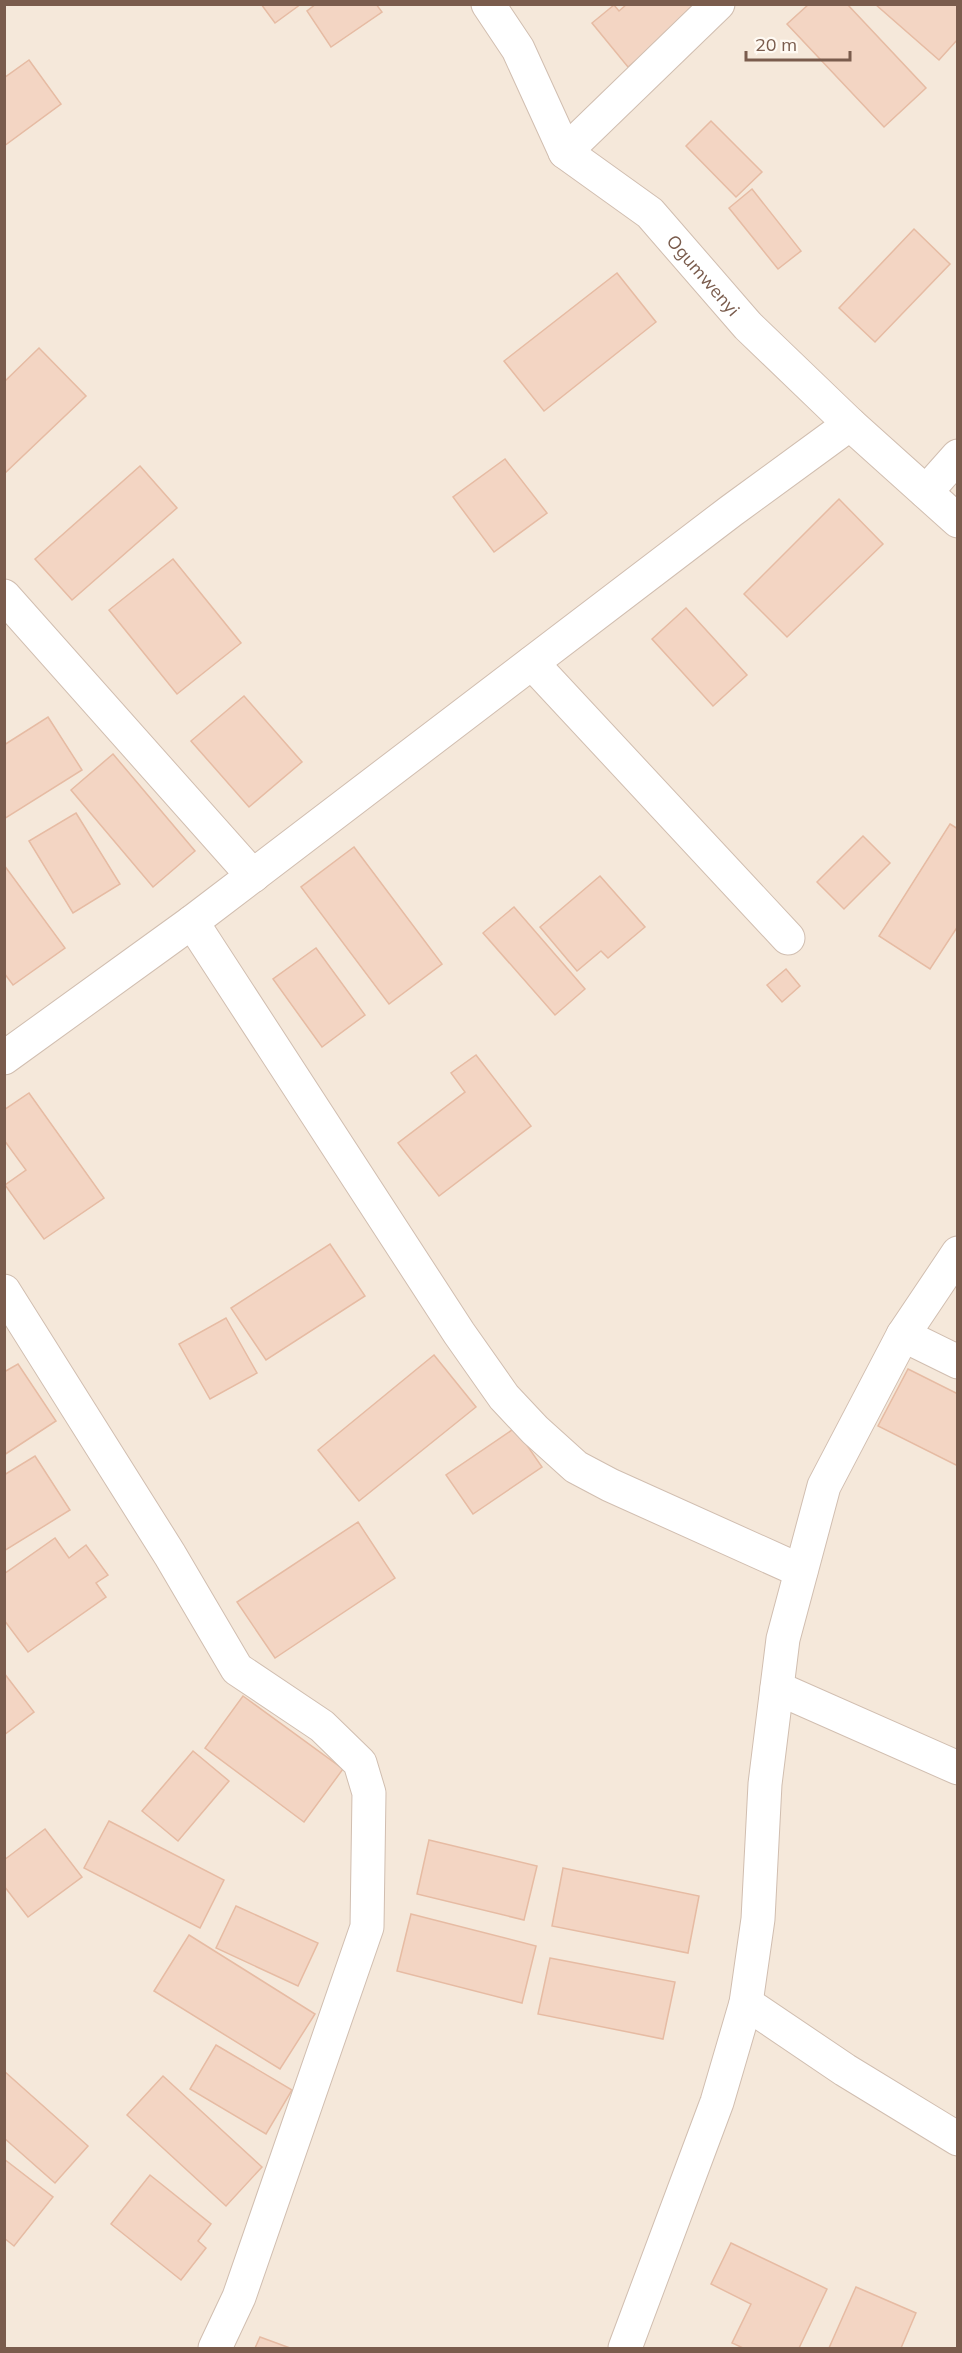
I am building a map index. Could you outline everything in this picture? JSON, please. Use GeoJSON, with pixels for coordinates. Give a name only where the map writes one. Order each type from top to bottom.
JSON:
{"type":"FeatureCollection","features":[{"type":"Feature","properties":{"kind":"street","name":"Ogumwenyi"},"geometry":{"type":"LineString","coordinates":[[488,4],[518,49],[565,152],[650,213],[748,326],[850,424],[957,521]]}},
{"type":"Feature","properties":{"kind":"street"},"geometry":{"type":"LineString","coordinates":[[565,152],[718,4]]}},
{"type":"Feature","properties":{"kind":"street"},"geometry":{"type":"LineString","coordinates":[[4,1058],[192,922],[731,511],[850,424]]}},
{"type":"Feature","properties":{"kind":"street"},"geometry":{"type":"LineString","coordinates":[[926,492],[957,456]]}},
{"type":"Feature","properties":{"kind":"street"},"geometry":{"type":"LineString","coordinates":[[4,596],[253,876]]}},
{"type":"Feature","properties":{"kind":"street"},"geometry":{"type":"LineString","coordinates":[[532,663],[788,938]]}},
{"type":"Feature","properties":{"kind":"street"},"geometry":{"type":"LineString","coordinates":[[192,922],[459,1333],[504,1397],[527,1422],[576,1467],[610,1485],[801,1571]]}},
{"type":"Feature","properties":{"kind":"street"},"geometry":{"type":"LineString","coordinates":[[625,2349],[717,2102],[746,2003],[758,1919],[765,1784],[783,1639],[824,1486],[903,1335],[957,1253]]}},
{"type":"Feature","properties":{"kind":"street"},"geometry":{"type":"LineString","coordinates":[[4,1291],[170,1555],[237,1669],[322,1726],[360,1763],[369,1793],[367,1927],[239,2297],[215,2349]]}},
{"type":"Feature","properties":{"kind":"street"},"geometry":{"type":"LineString","coordinates":[[903,1335],[957,1362]]}},
{"type":"Feature","properties":{"kind":"street"},"geometry":{"type":"LineString","coordinates":[[777,1688],[957,1768]]}},
{"type":"Feature","properties":{"kind":"street"},"geometry":{"type":"LineString","coordinates":[[746,2003],[845,2070],[957,2139]]}},
{"type":"Feature","properties":{"kind":"shaded area"},"geometry":{"type":"Polygon","coordinates":[[[5,5],[957,5],[957,2348],[5,2348],[5,5]]]}},
{"type":"Feature","properties":{"kind":"building"},"geometry":{"type":"Polygon","coordinates":[[[261,4],[301,4],[275,23],[261,4]]]}},
{"type":"Feature","properties":{"kind":"building"},"geometry":{"type":"Polygon","coordinates":[[[316,4],[376,4],[382,12],[331,47],[307,11],[316,4]]]}},
{"type":"Feature","properties":{"kind":"building"},"geometry":{"type":"Polygon","coordinates":[[[627,4],[690,4],[697,12],[628,67],[592,23],[614,5],[619,11],[627,4]]]}},
{"type":"Feature","properties":{"kind":"building"},"geometry":{"type":"Polygon","coordinates":[[[809,4],[847,4],[926,88],[884,127],[787,24],[809,4]]]}},
{"type":"Feature","properties":{"kind":"building"},"geometry":{"type":"Polygon","coordinates":[[[875,4],[958,4],[958,39],[939,60],[875,4]]]}},
{"type":"Feature","properties":{"kind":"building"},"geometry":{"type":"Polygon","coordinates":[[[29,60],[61,104],[4,146],[4,78],[29,60]]]}},
{"type":"Feature","properties":{"kind":"building"},"geometry":{"type":"Polygon","coordinates":[[[711,121],[762,172],[736,197],[686,146],[711,121]]]}},
{"type":"Feature","properties":{"kind":"building"},"geometry":{"type":"Polygon","coordinates":[[[752,189],[801,251],[778,269],[729,208],[752,189]]]}},
{"type":"Feature","properties":{"kind":"building"},"geometry":{"type":"Polygon","coordinates":[[[914,229],[950,264],[875,342],[839,308],[914,229]]]}},
{"type":"Feature","properties":{"kind":"building"},"geometry":{"type":"Polygon","coordinates":[[[617,273],[656,322],[544,411],[504,361],[617,273]]]}},
{"type":"Feature","properties":{"kind":"building"},"geometry":{"type":"Polygon","coordinates":[[[39,348],[86,396],[4,474],[4,382],[39,348]]]}},
{"type":"Feature","properties":{"kind":"building"},"geometry":{"type":"Polygon","coordinates":[[[505,459],[547,513],[494,552],[453,497],[505,459]]]}},
{"type":"Feature","properties":{"kind":"building"},"geometry":{"type":"Polygon","coordinates":[[[140,466],[177,508],[72,600],[35,559],[140,466]]]}},
{"type":"Feature","properties":{"kind":"building"},"geometry":{"type":"Polygon","coordinates":[[[839,499],[883,544],[787,637],[744,594],[839,499]]]}},
{"type":"Feature","properties":{"kind":"building"},"geometry":{"type":"Polygon","coordinates":[[[173,559],[241,643],[177,694],[109,610],[173,559]]]}},
{"type":"Feature","properties":{"kind":"building"},"geometry":{"type":"Polygon","coordinates":[[[686,608],[747,675],[713,706],[652,639],[686,608]]]}},
{"type":"Feature","properties":{"kind":"building"},"geometry":{"type":"Polygon","coordinates":[[[244,696],[302,762],[249,807],[191,741],[244,696]]]}},
{"type":"Feature","properties":{"kind":"building"},"geometry":{"type":"Polygon","coordinates":[[[48,717],[82,770],[4,819],[4,745],[48,717]]]}},
{"type":"Feature","properties":{"kind":"building"},"geometry":{"type":"Polygon","coordinates":[[[113,754],[195,851],[153,887],[71,790],[113,754]]]}},
{"type":"Feature","properties":{"kind":"building"},"geometry":{"type":"Polygon","coordinates":[[[76,813],[120,884],[73,913],[29,841],[76,813]]]}},
{"type":"Feature","properties":{"kind":"building"},"geometry":{"type":"Polygon","coordinates":[[[950,824],[958,829],[958,926],[930,969],[879,936],[950,824]]]}},
{"type":"Feature","properties":{"kind":"building"},"geometry":{"type":"Polygon","coordinates":[[[863,836],[890,863],[844,909],[817,882],[863,836]]]}},
{"type":"Feature","properties":{"kind":"building"},"geometry":{"type":"Polygon","coordinates":[[[354,847],[442,964],[389,1004],[301,887],[354,847]]]}},
{"type":"Feature","properties":{"kind":"building"},"geometry":{"type":"Polygon","coordinates":[[[4,865],[65,948],[13,985],[4,973],[4,865]]]}},
{"type":"Feature","properties":{"kind":"building"},"geometry":{"type":"Polygon","coordinates":[[[600,876],[645,927],[608,958],[601,951],[577,971],[540,927],[600,876]]]}},
{"type":"Feature","properties":{"kind":"building"},"geometry":{"type":"Polygon","coordinates":[[[514,907],[585,989],[555,1015],[483,933],[514,907]]]}},
{"type":"Feature","properties":{"kind":"building"},"geometry":{"type":"Polygon","coordinates":[[[316,948],[365,1015],[322,1047],[273,979],[316,948]]]}},
{"type":"Feature","properties":{"kind":"building"},"geometry":{"type":"Polygon","coordinates":[[[786,969],[800,986],[782,1002],[767,985],[786,969]]]}},
{"type":"Feature","properties":{"kind":"building"},"geometry":{"type":"Polygon","coordinates":[[[476,1055],[531,1126],[439,1196],[398,1143],[465,1092],[451,1073],[476,1055]]]}},
{"type":"Feature","properties":{"kind":"building"},"geometry":{"type":"Polygon","coordinates":[[[29,1093],[104,1198],[44,1239],[5,1185],[26,1170],[4,1140],[4,1110],[29,1093]]]}},
{"type":"Feature","properties":{"kind":"building"},"geometry":{"type":"Polygon","coordinates":[[[330,1244],[365,1296],[266,1360],[231,1308],[330,1244]]]}},
{"type":"Feature","properties":{"kind":"building"},"geometry":{"type":"Polygon","coordinates":[[[226,1318],[257,1373],[210,1399],[179,1344],[226,1318]]]}},
{"type":"Feature","properties":{"kind":"building"},"geometry":{"type":"Polygon","coordinates":[[[434,1355],[476,1407],[359,1501],[318,1450],[434,1355]]]}},
{"type":"Feature","properties":{"kind":"building"},"geometry":{"type":"Polygon","coordinates":[[[18,1364],[56,1421],[4,1455],[4,1372],[18,1364]]]}},
{"type":"Feature","properties":{"kind":"building"},"geometry":{"type":"Polygon","coordinates":[[[908,1369],[958,1394],[958,1466],[878,1426],[908,1369]]]}},
{"type":"Feature","properties":{"kind":"building"},"geometry":{"type":"Polygon","coordinates":[[[515,1428],[542,1467],[473,1514],[446,1475],[515,1428]]]}},
{"type":"Feature","properties":{"kind":"building"},"geometry":{"type":"Polygon","coordinates":[[[35,1456],[70,1510],[4,1551],[4,1475],[35,1456]]]}},
{"type":"Feature","properties":{"kind":"building"},"geometry":{"type":"Polygon","coordinates":[[[358,1522],[395,1578],[275,1658],[237,1602],[358,1522]]]}},
{"type":"Feature","properties":{"kind":"building"},"geometry":{"type":"Polygon","coordinates":[[[55,1538],[69,1558],[86,1545],[108,1575],[96,1583],[106,1597],[28,1652],[4,1620],[4,1574],[55,1538]]]}},
{"type":"Feature","properties":{"kind":"building"},"geometry":{"type":"Polygon","coordinates":[[[4,1673],[34,1712],[4,1735],[4,1673]]]}},
{"type":"Feature","properties":{"kind":"building"},"geometry":{"type":"Polygon","coordinates":[[[243,1696],[343,1769],[304,1822],[205,1748],[243,1696]]]}},
{"type":"Feature","properties":{"kind":"building"},"geometry":{"type":"Polygon","coordinates":[[[193,1751],[229,1781],[178,1841],[142,1811],[193,1751]]]}},
{"type":"Feature","properties":{"kind":"building"},"geometry":{"type":"Polygon","coordinates":[[[109,1821],[224,1880],[200,1928],[84,1868],[109,1821]]]}},
{"type":"Feature","properties":{"kind":"building"},"geometry":{"type":"Polygon","coordinates":[[[45,1829],[82,1877],[28,1917],[4,1886],[4,1860],[45,1829]]]}},
{"type":"Feature","properties":{"kind":"building"},"geometry":{"type":"Polygon","coordinates":[[[429,1840],[537,1866],[524,1920],[417,1894],[429,1840]]]}},
{"type":"Feature","properties":{"kind":"building"},"geometry":{"type":"Polygon","coordinates":[[[563,1868],[699,1896],[688,1953],[552,1926],[563,1868]]]}},
{"type":"Feature","properties":{"kind":"building"},"geometry":{"type":"Polygon","coordinates":[[[236,1906],[318,1943],[298,1986],[216,1948],[236,1906]]]}},
{"type":"Feature","properties":{"kind":"building"},"geometry":{"type":"Polygon","coordinates":[[[411,1914],[536,1946],[522,2003],[397,1971],[411,1914]]]}},
{"type":"Feature","properties":{"kind":"building"},"geometry":{"type":"Polygon","coordinates":[[[189,1935],[315,2014],[280,2069],[154,1991],[189,1935]]]}},
{"type":"Feature","properties":{"kind":"building"},"geometry":{"type":"Polygon","coordinates":[[[550,1958],[675,1982],[663,2039],[538,2014],[550,1958]]]}},
{"type":"Feature","properties":{"kind":"building"},"geometry":{"type":"Polygon","coordinates":[[[216,2045],[292,2090],[266,2134],[190,2089],[216,2045]]]}},
{"type":"Feature","properties":{"kind":"building"},"geometry":{"type":"Polygon","coordinates":[[[4,2071],[88,2146],[55,2183],[4,2138],[4,2071]]]}},
{"type":"Feature","properties":{"kind":"building"},"geometry":{"type":"Polygon","coordinates":[[[163,2076],[262,2167],[226,2206],[127,2115],[163,2076]]]}},
{"type":"Feature","properties":{"kind":"building"},"geometry":{"type":"Polygon","coordinates":[[[4,2159],[53,2197],[14,2246],[4,2238],[4,2159]]]}},
{"type":"Feature","properties":{"kind":"building"},"geometry":{"type":"Polygon","coordinates":[[[150,2175],[211,2224],[198,2241],[206,2248],[181,2280],[111,2224],[150,2175]]]}},
{"type":"Feature","properties":{"kind":"building"},"geometry":{"type":"Polygon","coordinates":[[[731,2243],[827,2289],[799,2348],[743,2348],[732,2343],[751,2304],[711,2284],[731,2243]]]}},
{"type":"Feature","properties":{"kind":"building"},"geometry":{"type":"Polygon","coordinates":[[[856,2287],[916,2313],[901,2348],[829,2348],[856,2287]]]}},
{"type":"Feature","properties":{"kind":"building"},"geometry":{"type":"Polygon","coordinates":[[[260,2337],[290,2348],[255,2348],[260,2337]]]}}]}
